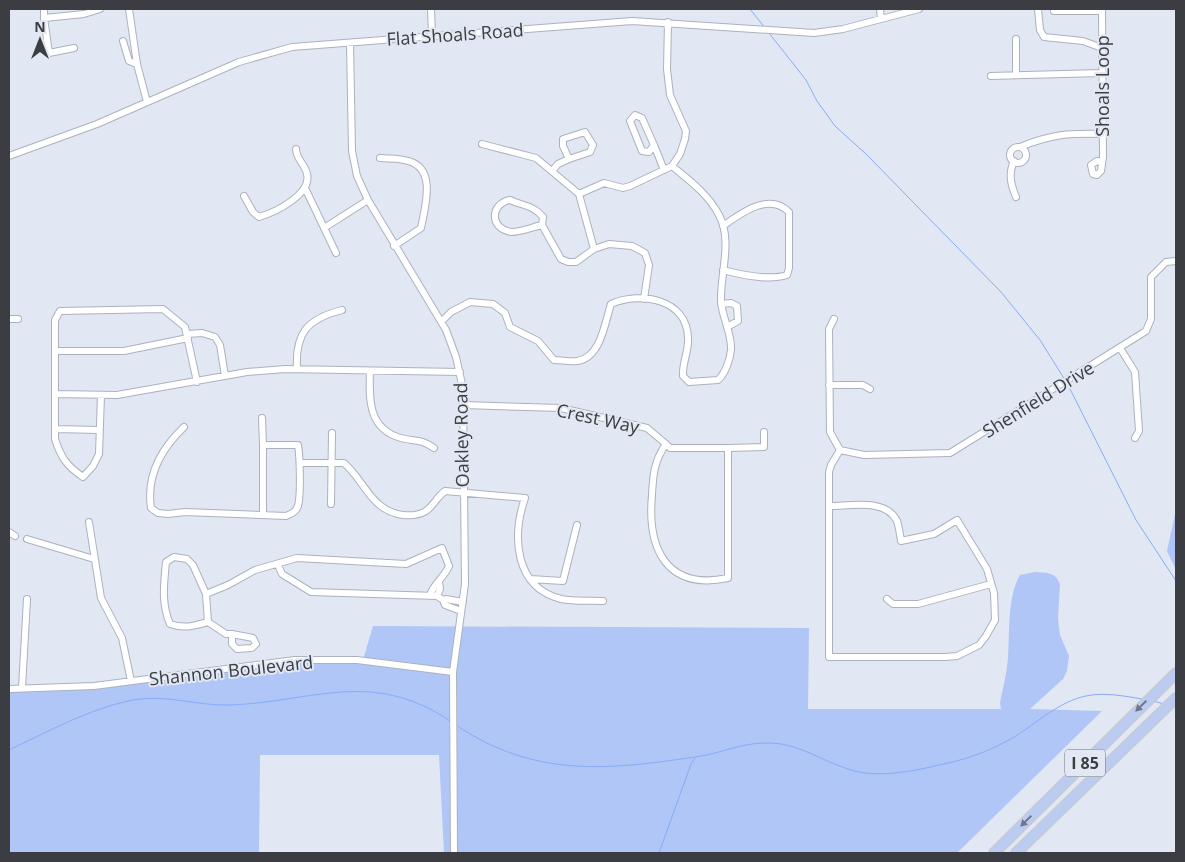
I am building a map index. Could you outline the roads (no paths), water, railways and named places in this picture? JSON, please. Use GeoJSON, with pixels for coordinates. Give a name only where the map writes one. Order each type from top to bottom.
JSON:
{"type":"FeatureCollection","features":[{"type":"Feature","properties":{"kind":"highway","name":"I 85"},"geometry":{"type":"LineString","coordinates":[[994,853],[1176,672]]}},
{"type":"Feature","properties":{"kind":"highway","name":"I 85"},"geometry":{"type":"LineString","coordinates":[[1016,853],[1176,698]]}},
{"type":"Feature","properties":{"kind":"street"},"geometry":{"type":"LineString","coordinates":[[44,9],[49,53],[74,48]]}},
{"type":"Feature","properties":{"kind":"street"},"geometry":{"type":"LineString","coordinates":[[44,18],[100,9]]}},
{"type":"Feature","properties":{"kind":"street"},"geometry":{"type":"LineString","coordinates":[[129,9],[137,64],[147,102]]}},
{"type":"Feature","properties":{"kind":"street"},"geometry":{"type":"LineString","coordinates":[[431,9],[432,36]]}},
{"type":"Feature","properties":{"kind":"street"},"geometry":{"type":"LineString","coordinates":[[880,9],[881,19]]}},
{"type":"Feature","properties":{"kind":"street","name":"Flat Shoals Road"},"geometry":{"type":"LineString","coordinates":[[9,156],[66,137],[255,56],[292,48],[609,22],[668,22],[814,33],[843,30],[919,9]]}},
{"type":"Feature","properties":{"kind":"street"},"geometry":{"type":"LineString","coordinates":[[1038,9],[1040,30],[1044,37],[1083,42],[1102,48]]}},
{"type":"Feature","properties":{"kind":"street"},"geometry":{"type":"LineString","coordinates":[[1054,11],[1102,10]]}},
{"type":"Feature","properties":{"kind":"street","name":"Shoals Loop"},"geometry":{"type":"LineString","coordinates":[[1101,162],[1103,157],[1102,10]]}},
{"type":"Feature","properties":{"kind":"street"},"geometry":{"type":"LineString","coordinates":[[579,194],[604,183],[623,188],[630,186],[672,166],[680,154],[686,131],[670,95],[667,69],[668,22]]}},
{"type":"Feature","properties":{"kind":"street"},"geometry":{"type":"LineString","coordinates":[[1016,39],[1016,75]]}},
{"type":"Feature","properties":{"kind":"street"},"geometry":{"type":"LineString","coordinates":[[123,41],[129,61],[137,64]]}},
{"type":"Feature","properties":{"kind":"street","name":"Oakley Road"},"geometry":{"type":"LineString","coordinates":[[350,43],[352,150],[357,176],[394,246],[442,322],[452,343],[460,372],[463,405],[465,584],[453,672],[454,853]]}},
{"type":"Feature","properties":{"kind":"street"},"geometry":{"type":"LineString","coordinates":[[991,76],[1102,73]]}},
{"type":"Feature","properties":{"kind":"street"},"geometry":{"type":"LineString","coordinates":[[654,146],[649,152],[642,151],[630,121],[635,115],[642,118],[654,146],[664,170]]}},
{"type":"Feature","properties":{"kind":"street"},"geometry":{"type":"LineString","coordinates":[[552,171],[558,164],[590,152],[593,145],[585,132],[563,139],[563,146],[569,159]]}},
{"type":"Feature","properties":{"kind":"street"},"geometry":{"type":"LineString","coordinates":[[1014,161],[1011,157],[1011,152],[1015,148],[1047,136],[1068,133],[1103,134]]}},
{"type":"Feature","properties":{"kind":"street"},"geometry":{"type":"LineString","coordinates":[[482,144],[536,158],[579,194],[594,249]]}},
{"type":"Feature","properties":{"kind":"street"},"geometry":{"type":"LineString","coordinates":[[1014,161],[1021,162],[1026,157],[1025,150],[1020,147]]}},
{"type":"Feature","properties":{"kind":"street"},"geometry":{"type":"LineString","coordinates":[[244,196],[253,212],[259,217],[275,212],[306,190],[308,183],[307,173],[298,158],[296,149]]}},
{"type":"Feature","properties":{"kind":"street"},"geometry":{"type":"LineString","coordinates":[[380,158],[408,161],[420,166],[425,177],[427,197],[421,228],[394,246]]}},
{"type":"Feature","properties":{"kind":"street"},"geometry":{"type":"LineString","coordinates":[[1014,161],[1010,172],[1011,185],[1016,197]]}},
{"type":"Feature","properties":{"kind":"street"},"geometry":{"type":"LineString","coordinates":[[442,322],[451,312],[470,302],[493,304],[504,313],[510,327],[538,341],[554,360],[579,361],[597,347],[611,304],[618,300],[661,300],[683,318],[688,340],[683,376],[689,382],[712,382],[721,378],[731,350],[731,338],[721,304],[726,234],[720,216],[704,192],[672,166]]}},
{"type":"Feature","properties":{"kind":"street"},"geometry":{"type":"LineString","coordinates":[[306,190],[336,253]]}},
{"type":"Feature","properties":{"kind":"street"},"geometry":{"type":"LineString","coordinates":[[324,228],[368,200]]}},
{"type":"Feature","properties":{"kind":"street"},"geometry":{"type":"LineString","coordinates":[[542,225],[514,232],[506,231],[499,228],[494,214],[502,202],[510,200],[532,207],[538,211],[543,217],[542,225],[561,259],[576,262],[594,249],[616,243],[632,246],[645,253],[649,264],[644,299]]}},
{"type":"Feature","properties":{"kind":"street"},"geometry":{"type":"LineString","coordinates":[[723,226],[745,210],[768,203],[784,207],[789,212],[790,268],[788,275],[779,278],[740,274],[723,270]]}},
{"type":"Feature","properties":{"kind":"street","name":"Shenfield Drive"},"geometry":{"type":"LineString","coordinates":[[840,450],[864,455],[950,453],[1146,332],[1151,319],[1151,277],[1166,262],[1176,261]]}},
{"type":"Feature","properties":{"kind":"street"},"geometry":{"type":"LineString","coordinates":[[721,304],[731,303],[736,306],[738,321],[727,326]]}},
{"type":"Feature","properties":{"kind":"street"},"geometry":{"type":"LineString","coordinates":[[101,395],[98,460],[83,477],[68,467],[60,455],[56,439],[55,320],[60,311],[163,309],[185,327],[197,382]]}},
{"type":"Feature","properties":{"kind":"street"},"geometry":{"type":"LineString","coordinates":[[296,369],[296,348],[299,337],[318,317],[342,310]]}},
{"type":"Feature","properties":{"kind":"street"},"geometry":{"type":"LineString","coordinates":[[9,319],[18,319]]}},
{"type":"Feature","properties":{"kind":"street"},"geometry":{"type":"LineString","coordinates":[[830,506],[879,506],[889,511],[897,522],[901,541],[934,534],[957,520],[987,569],[991,584],[996,605],[995,620],[986,636],[967,652],[945,658],[829,657],[829,472],[840,450],[830,432],[829,328],[834,319]]}},
{"type":"Feature","properties":{"kind":"street"},"geometry":{"type":"LineString","coordinates":[[55,351],[124,350],[202,333],[215,337],[220,345],[225,376]]}},
{"type":"Feature","properties":{"kind":"street"},"geometry":{"type":"LineString","coordinates":[[1120,348],[1132,365],[1137,379],[1139,431],[1135,438]]}},
{"type":"Feature","properties":{"kind":"street"},"geometry":{"type":"LineString","coordinates":[[56,394],[117,395],[246,372],[296,369],[460,372]]}},
{"type":"Feature","properties":{"kind":"street"},"geometry":{"type":"LineString","coordinates":[[370,371],[369,402],[378,424],[391,435],[404,439],[422,440],[434,448]]}},
{"type":"Feature","properties":{"kind":"street"},"geometry":{"type":"LineString","coordinates":[[829,385],[863,385],[870,389]]}},
{"type":"Feature","properties":{"kind":"street","name":"Crest Way"},"geometry":{"type":"LineString","coordinates":[[463,405],[561,408],[647,428],[666,444]]}},
{"type":"Feature","properties":{"kind":"street"},"geometry":{"type":"LineString","coordinates":[[262,418],[263,515]]}},
{"type":"Feature","properties":{"kind":"street"},"geometry":{"type":"LineString","coordinates":[[184,427],[172,439],[158,459],[149,492],[151,508],[158,513],[185,512],[286,516],[293,514],[298,508],[300,462],[298,445],[263,445]]}},
{"type":"Feature","properties":{"kind":"street"},"geometry":{"type":"LineString","coordinates":[[56,429],[98,430]]}},
{"type":"Feature","properties":{"kind":"street"},"geometry":{"type":"LineString","coordinates":[[728,448],[728,578],[705,580],[683,575],[670,567],[656,548],[650,510],[653,472],[657,457],[666,444],[670,448],[764,447],[764,432]]}},
{"type":"Feature","properties":{"kind":"street"},"geometry":{"type":"LineString","coordinates":[[331,504],[332,433]]}},
{"type":"Feature","properties":{"kind":"street"},"geometry":{"type":"LineString","coordinates":[[300,462],[344,463],[372,499],[384,508],[398,514],[421,513],[428,510],[445,491],[463,491],[526,498],[519,520],[518,543],[522,566],[530,579],[541,590],[554,597],[585,602],[603,601]]}},
{"type":"Feature","properties":{"kind":"street"},"geometry":{"type":"LineString","coordinates":[[89,522],[101,598],[122,638],[131,681]]}},
{"type":"Feature","properties":{"kind":"street"},"geometry":{"type":"LineString","coordinates":[[530,579],[563,581],[577,525]]}},
{"type":"Feature","properties":{"kind":"street"},"geometry":{"type":"LineString","coordinates":[[28,539],[80,556],[94,558]]}},
{"type":"Feature","properties":{"kind":"street"},"geometry":{"type":"LineString","coordinates":[[206,594],[228,585],[255,570],[278,565],[297,558],[406,564],[442,548],[449,566],[434,585],[434,596]]}},
{"type":"Feature","properties":{"kind":"street"},"geometry":{"type":"LineString","coordinates":[[208,622],[206,594],[193,565],[187,559],[174,557],[166,562],[164,610],[170,624],[178,627],[189,627],[208,622],[226,634],[232,634]]}},
{"type":"Feature","properties":{"kind":"street"},"geometry":{"type":"LineString","coordinates":[[278,565],[282,574],[311,592],[434,596],[443,600],[463,602]]}},
{"type":"Feature","properties":{"kind":"street"},"geometry":{"type":"LineString","coordinates":[[887,599],[893,604],[918,604],[991,584]]}},
{"type":"Feature","properties":{"kind":"street"},"geometry":{"type":"LineString","coordinates":[[22,688],[27,599]]}},
{"type":"Feature","properties":{"kind":"street"},"geometry":{"type":"LineString","coordinates":[[443,600],[445,605],[461,611]]}},
{"type":"Feature","properties":{"kind":"street","name":"Shannon Boulevard"},"geometry":{"type":"LineString","coordinates":[[9,688],[94,686],[295,660],[357,660],[453,672]]}},
{"type":"Feature","properties":{"kind":"waterway"},"geometry":{"type":"LineString","coordinates":[[750,9],[765,28]]}},
{"type":"Feature","properties":{"kind":"waterway"},"geometry":{"type":"LineString","coordinates":[[769,33],[806,80],[817,101],[835,126],[866,154],[1001,292],[1040,340],[1065,380]]}},
{"type":"Feature","properties":{"kind":"waterway"},"geometry":{"type":"LineString","coordinates":[[1067,383],[1136,520],[1176,581]]}},
{"type":"Feature","properties":{"kind":"waterway"},"geometry":{"type":"LineString","coordinates":[[9,750],[97,710],[128,701],[154,698],[230,705],[342,692],[368,692],[394,696],[422,705],[450,721]]}},
{"type":"Feature","properties":{"kind":"waterway"},"geometry":{"type":"LineString","coordinates":[[456,725],[485,742],[514,754],[543,762],[572,766],[601,767],[663,762],[704,756],[756,743],[765,743],[799,749],[862,773],[887,774],[936,766],[982,753],[1014,737],[1058,707],[1086,696],[1100,694],[1142,699]]}},
{"type":"Feature","properties":{"kind":"waterway"},"geometry":{"type":"LineString","coordinates":[[1153,701],[1164,704]]}},
{"type":"Feature","properties":{"kind":"waterway"},"geometry":{"type":"LineString","coordinates":[[659,853],[691,764],[695,758]]}}]}
